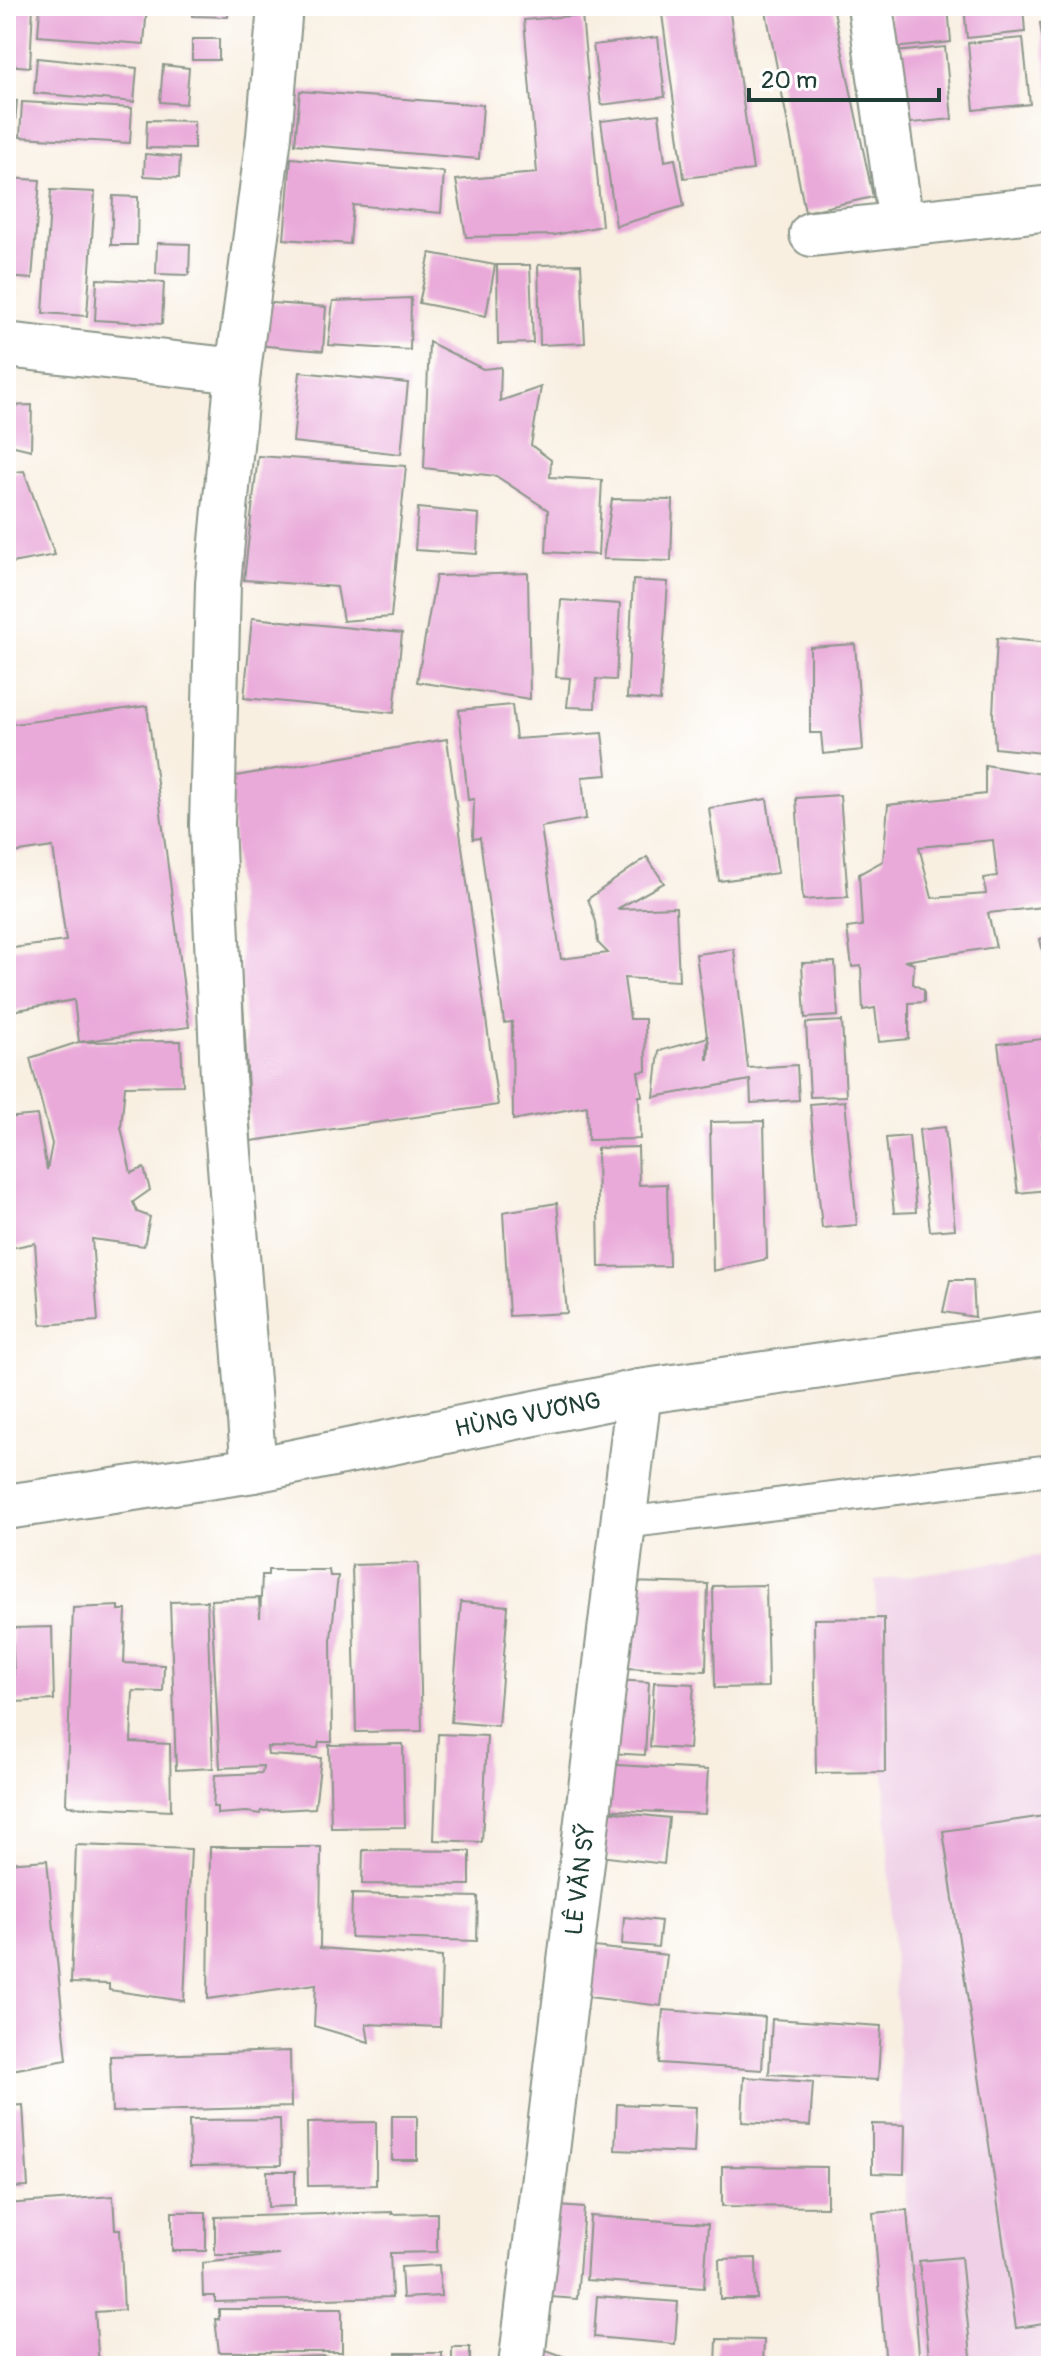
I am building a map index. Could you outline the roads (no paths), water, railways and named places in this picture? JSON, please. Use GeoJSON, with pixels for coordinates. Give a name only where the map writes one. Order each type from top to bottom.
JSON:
{"type":"FeatureCollection","features":[{"type":"Feature","properties":{"kind":"street"},"geometry":{"type":"LineString","coordinates":[[254,1470],[223,1077],[212,825],[218,584],[238,371],[269,136],[280,6]]}},
{"type":"Feature","properties":{"kind":"street"},"geometry":{"type":"LineString","coordinates":[[870,6],[901,224]]}},
{"type":"Feature","properties":{"kind":"street"},"geometry":{"type":"LineString","coordinates":[[812,234],[1051,208]]}},
{"type":"Feature","properties":{"kind":"street"},"geometry":{"type":"LineString","coordinates":[[6,345],[238,371]]}},
{"type":"Feature","properties":{"kind":"street","name":"HÙNG VƯƠNG"},"geometry":{"type":"LineString","coordinates":[[6,1507],[254,1470],[639,1392],[1051,1333]]}},
{"type":"Feature","properties":{"kind":"street","name":"LÊ VĂN SỸ"},"geometry":{"type":"LineString","coordinates":[[521,2366],[639,1392]]}},
{"type":"Feature","properties":{"kind":"lane"},"geometry":{"type":"LineString","coordinates":[[624,1523],[1051,1470]]}}]}
